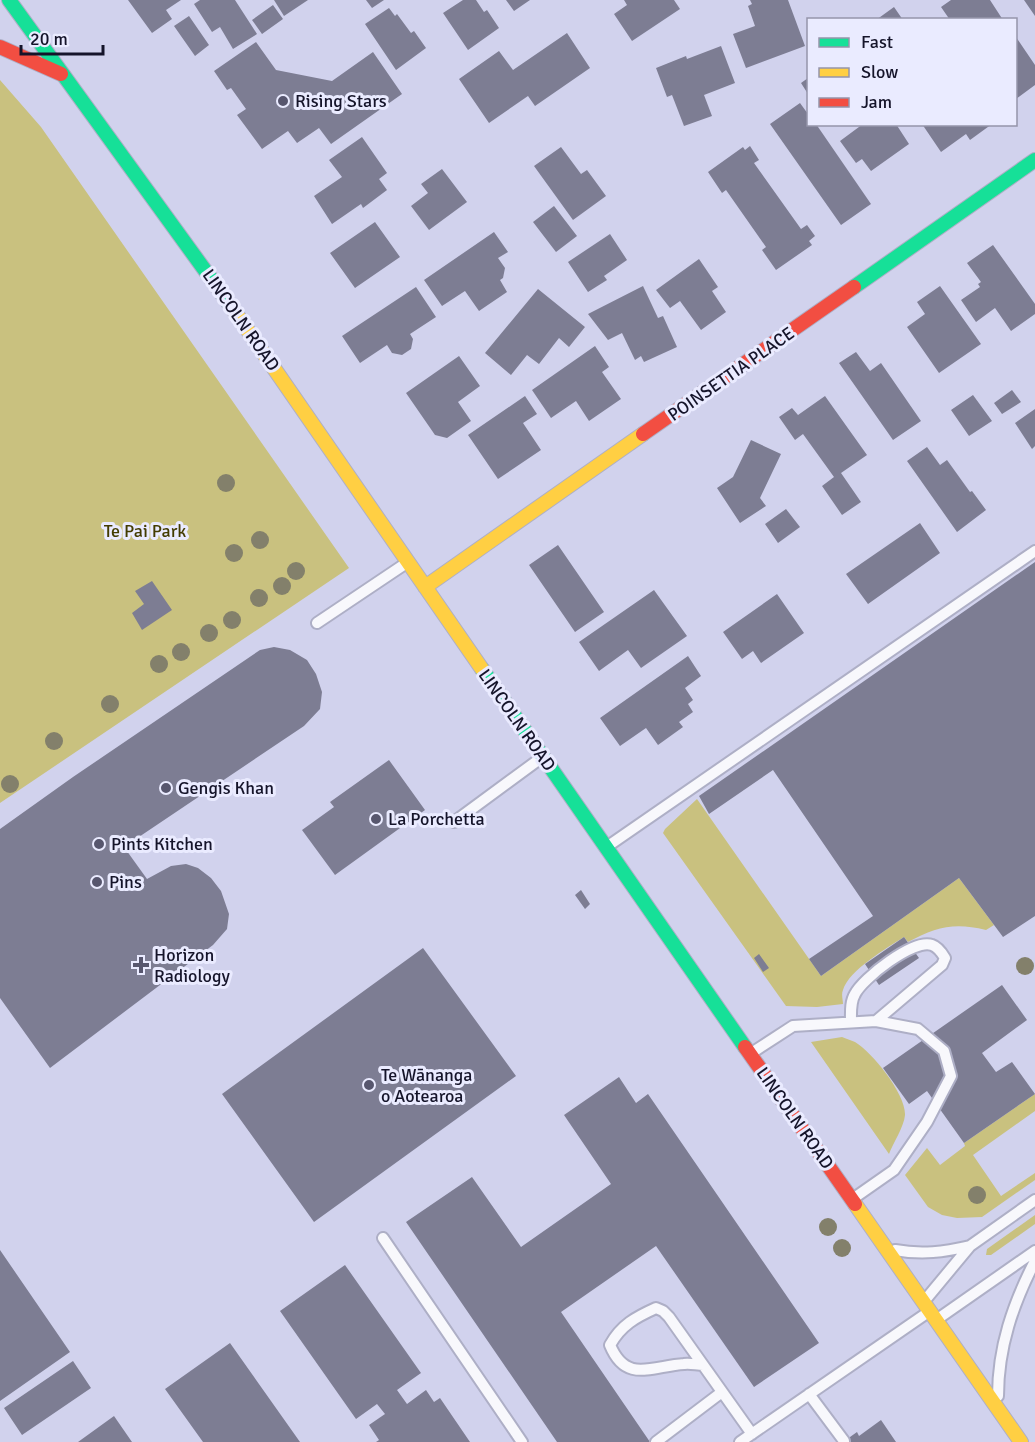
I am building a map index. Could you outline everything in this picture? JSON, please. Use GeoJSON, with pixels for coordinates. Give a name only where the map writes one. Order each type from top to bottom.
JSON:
{"type":"FeatureCollection","features":[{"type":"Feature","properties":{"kind":"main road","name":"LINCOLN ROAD"},"geometry":{"type":"LineString","coordinates":[[9,0],[216,284],[1021,1442]]}},
{"type":"Feature","properties":{"kind":"main road"},"geometry":{"type":"LineString","coordinates":[[0,47],[61,74]]}},
{"type":"Feature","properties":{"kind":"main road","name":"POINSETTIA PLACE"},"geometry":{"type":"LineString","coordinates":[[425,586],[1035,160]]}},
{"type":"Feature","properties":{"kind":"lane"},"geometry":{"type":"LineString","coordinates":[[606,848],[1035,551]]}},
{"type":"Feature","properties":{"kind":"lane"},"geometry":{"type":"LineString","coordinates":[[317,623],[408,562]]}},
{"type":"Feature","properties":{"kind":"lane"},"geometry":{"type":"LineString","coordinates":[[454,822],[543,757]]}},
{"type":"Feature","properties":{"kind":"lane"},"geometry":{"type":"LineString","coordinates":[[851,1022],[854,996],[861,984],[872,974],[915,946],[928,944],[938,948],[945,958],[942,965],[876,1021]]}},
{"type":"Feature","properties":{"kind":"lane"},"geometry":{"type":"LineString","coordinates":[[751,1054],[793,1026],[876,1021],[918,1029],[944,1051],[951,1076],[927,1122],[894,1170],[852,1199]]}},
{"type":"Feature","properties":{"kind":"lane"},"geometry":{"type":"LineString","coordinates":[[886,1248],[913,1253],[942,1253],[970,1246],[1035,1200]]}},
{"type":"Feature","properties":{"kind":"lane"},"geometry":{"type":"LineString","coordinates":[[383,1238],[522,1442]]}},
{"type":"Feature","properties":{"kind":"lane"},"geometry":{"type":"LineString","coordinates":[[930,1311],[970,1246]]}},
{"type":"Feature","properties":{"kind":"lane"},"geometry":{"type":"LineString","coordinates":[[740,1442],[930,1311],[1035,1251]]}},
{"type":"Feature","properties":{"kind":"lane"},"geometry":{"type":"LineString","coordinates":[[998,1409],[1002,1349],[1018,1295],[1035,1262]]}},
{"type":"Feature","properties":{"kind":"lane"},"geometry":{"type":"LineString","coordinates":[[703,1365],[686,1364],[637,1371],[623,1366],[610,1345],[618,1330],[644,1313],[656,1308],[663,1311],[669,1317],[752,1434]]}},
{"type":"Feature","properties":{"kind":"lane"},"geometry":{"type":"LineString","coordinates":[[657,1442],[722,1392]]}},
{"type":"Feature","properties":{"kind":"lane"},"geometry":{"type":"LineString","coordinates":[[808,1394],[844,1441]]}},
{"type":"Feature","properties":{"kind":"green space","name":"Te Pai Park"},"geometry":{"type":"Polygon","coordinates":[[[0,80],[41,127],[349,568],[0,803],[0,80]]]}},
{"type":"Feature","properties":{"kind":"green space"},"geometry":{"type":"Polygon","coordinates":[[[697,799],[821,976],[959,878],[994,925],[986,930],[964,926],[946,927],[908,942],[904,937],[860,967],[842,992],[843,1004],[817,1007],[786,1006],[663,833],[697,799]]]}},
{"type":"Feature","properties":{"kind":"green space"},"geometry":{"type":"Polygon","coordinates":[[[842,1037],[862,1047],[879,1064],[900,1096],[905,1115],[901,1130],[889,1154],[811,1042],[842,1037]]]}},
{"type":"Feature","properties":{"kind":"green space"},"geometry":{"type":"Polygon","coordinates":[[[1035,1094],[1035,1111],[973,1155],[1001,1196],[1035,1173],[1035,1180],[982,1217],[957,1218],[942,1215],[928,1207],[905,1175],[927,1148],[940,1165],[965,1146],[964,1143],[1035,1094]]]}},
{"type":"Feature","properties":{"kind":"green space"},"geometry":{"type":"Polygon","coordinates":[[[1035,1215],[1035,1224],[991,1255],[986,1255],[987,1249],[1035,1215]]]}},
{"type":"Feature","properties":{"kind":"building"},"geometry":{"type":"Polygon","coordinates":[[[128,0],[181,0],[166,10],[172,19],[152,33],[128,0]]]}},
{"type":"Feature","properties":{"kind":"building"},"geometry":{"type":"Polygon","coordinates":[[[200,0],[235,0],[257,34],[233,49],[220,27],[212,32],[194,4],[200,0]]]}},
{"type":"Feature","properties":{"kind":"building"},"geometry":{"type":"Polygon","coordinates":[[[274,0],[308,0],[284,16],[274,0]]]}},
{"type":"Feature","properties":{"kind":"building"},"geometry":{"type":"Polygon","coordinates":[[[366,0],[384,0],[372,8],[366,0]]]}},
{"type":"Feature","properties":{"kind":"building"},"geometry":{"type":"Polygon","coordinates":[[[463,0],[476,0],[484,12],[487,10],[499,28],[468,50],[443,13],[463,0]]]}},
{"type":"Feature","properties":{"kind":"building"},"geometry":{"type":"Polygon","coordinates":[[[506,0],[530,0],[514,11],[506,0]]]}},
{"type":"Feature","properties":{"kind":"building"},"geometry":{"type":"Polygon","coordinates":[[[624,0],[674,0],[680,9],[632,41],[614,14],[627,5],[624,0]]]}},
{"type":"Feature","properties":{"kind":"building"},"geometry":{"type":"Polygon","coordinates":[[[750,0],[788,0],[805,46],[746,68],[733,34],[755,26],[748,6],[752,4],[750,0]]]}},
{"type":"Feature","properties":{"kind":"building"},"geometry":{"type":"Polygon","coordinates":[[[951,0],[990,0],[1002,18],[949,18],[941,7],[951,0]]]}},
{"type":"Feature","properties":{"kind":"building"},"geometry":{"type":"Polygon","coordinates":[[[1024,0],[1035,0],[1035,16],[1024,0]]]}},
{"type":"Feature","properties":{"kind":"building"},"geometry":{"type":"Polygon","coordinates":[[[273,5],[283,19],[262,34],[252,20],[273,5]]]}},
{"type":"Feature","properties":{"kind":"building"},"geometry":{"type":"Polygon","coordinates":[[[894,7],[902,18],[879,18],[894,7]]]}},
{"type":"Feature","properties":{"kind":"building"},"geometry":{"type":"Polygon","coordinates":[[[389,8],[395,16],[397,14],[411,33],[414,31],[426,48],[396,70],[365,24],[389,8]]]}},
{"type":"Feature","properties":{"kind":"building"},"geometry":{"type":"Polygon","coordinates":[[[189,16],[209,45],[195,56],[174,26],[189,16]]]}},
{"type":"Feature","properties":{"kind":"building"},"geometry":{"type":"Polygon","coordinates":[[[567,33],[590,68],[535,106],[528,96],[489,123],[459,79],[499,51],[513,70],[567,33]]]}},
{"type":"Feature","properties":{"kind":"building"},"geometry":{"type":"Polygon","coordinates":[[[1017,38],[1035,65],[1035,85],[1017,98],[1017,38]]]}},
{"type":"Feature","properties":{"kind":"building"},"geometry":{"type":"Polygon","coordinates":[[[256,42],[276,70],[332,81],[373,52],[402,94],[331,144],[319,128],[297,143],[288,131],[262,149],[237,115],[246,109],[231,88],[227,90],[214,71],[256,42]]]}},
{"type":"Feature","properties":{"kind":"building"},"geometry":{"type":"Polygon","coordinates":[[[721,46],[735,83],[704,95],[712,116],[684,126],[672,95],[667,97],[656,68],[721,46]]]}},
{"type":"Feature","properties":{"kind":"building"},"geometry":{"type":"Polygon","coordinates":[[[807,79],[807,92],[801,83],[807,79]]]}},
{"type":"Feature","properties":{"kind":"building"},"geometry":{"type":"Polygon","coordinates":[[[800,103],[807,113],[807,126],[817,126],[871,204],[841,225],[770,124],[800,103]]]}},
{"type":"Feature","properties":{"kind":"building"},"geometry":{"type":"Polygon","coordinates":[[[860,126],[897,126],[909,144],[871,171],[862,159],[856,163],[840,141],[860,126]]]}},
{"type":"Feature","properties":{"kind":"building"},"geometry":{"type":"Polygon","coordinates":[[[923,126],[989,126],[970,140],[966,134],[941,152],[923,126]]]}},
{"type":"Feature","properties":{"kind":"building"},"geometry":{"type":"Polygon","coordinates":[[[362,137],[387,173],[379,179],[387,190],[363,208],[361,204],[332,224],[314,196],[342,177],[329,160],[362,137]]]}},
{"type":"Feature","properties":{"kind":"building"},"geometry":{"type":"Polygon","coordinates":[[[750,146],[759,160],[754,163],[801,229],[807,225],[815,236],[809,241],[812,245],[776,270],[762,250],[766,247],[726,190],[722,193],[708,172],[743,147],[745,150],[750,146]]]}},
{"type":"Feature","properties":{"kind":"building"},"geometry":{"type":"Polygon","coordinates":[[[561,147],[581,174],[587,170],[606,196],[573,220],[534,166],[561,147]]]}},
{"type":"Feature","properties":{"kind":"building"},"geometry":{"type":"Polygon","coordinates":[[[442,169],[467,202],[429,230],[411,206],[428,193],[421,184],[442,169]]]}},
{"type":"Feature","properties":{"kind":"building"},"geometry":{"type":"Polygon","coordinates":[[[554,206],[577,236],[556,252],[533,222],[554,206]]]}},
{"type":"Feature","properties":{"kind":"building"},"geometry":{"type":"Polygon","coordinates":[[[375,222],[400,257],[355,288],[330,253],[375,222]]]}},
{"type":"Feature","properties":{"kind":"building"},"geometry":{"type":"Polygon","coordinates":[[[494,232],[508,252],[498,258],[505,268],[503,278],[500,280],[507,292],[479,311],[465,291],[442,306],[424,280],[494,232]]]}},
{"type":"Feature","properties":{"kind":"building"},"geometry":{"type":"Polygon","coordinates":[[[610,234],[627,260],[604,276],[607,280],[588,292],[568,262],[610,234]]]}},
{"type":"Feature","properties":{"kind":"building"},"geometry":{"type":"Polygon","coordinates":[[[993,245],[1035,304],[1035,314],[1011,331],[995,308],[976,322],[961,300],[980,287],[978,284],[981,282],[967,263],[993,245]]]}},
{"type":"Feature","properties":{"kind":"building"},"geometry":{"type":"Polygon","coordinates":[[[699,259],[718,287],[712,291],[726,312],[701,330],[680,301],[670,308],[656,290],[699,259]]]}},
{"type":"Feature","properties":{"kind":"building"},"geometry":{"type":"Polygon","coordinates":[[[643,286],[658,318],[663,316],[677,347],[644,362],[641,356],[635,360],[622,333],[608,340],[588,314],[643,286]]]}},
{"type":"Feature","properties":{"kind":"building"},"geometry":{"type":"Polygon","coordinates":[[[940,286],[981,344],[939,373],[907,327],[925,314],[917,302],[940,286]]]}},
{"type":"Feature","properties":{"kind":"building"},"geometry":{"type":"Polygon","coordinates":[[[416,287],[436,317],[410,334],[413,339],[411,349],[402,355],[392,353],[387,345],[360,363],[342,336],[416,287]]]}},
{"type":"Feature","properties":{"kind":"building"},"geometry":{"type":"Polygon","coordinates":[[[538,289],[585,327],[569,347],[559,338],[539,364],[527,355],[511,375],[485,353],[538,289]]]}},
{"type":"Feature","properties":{"kind":"building"},"geometry":{"type":"Polygon","coordinates":[[[595,346],[609,367],[602,372],[621,399],[589,421],[576,401],[551,418],[532,390],[595,346]]]}},
{"type":"Feature","properties":{"kind":"building"},"geometry":{"type":"Polygon","coordinates":[[[856,352],[870,371],[881,363],[921,421],[893,440],[839,363],[856,352]]]}},
{"type":"Feature","properties":{"kind":"building"},"geometry":{"type":"Polygon","coordinates":[[[459,356],[480,386],[458,402],[471,421],[447,438],[435,435],[406,393],[459,356]]]}},
{"type":"Feature","properties":{"kind":"building"},"geometry":{"type":"Polygon","coordinates":[[[1012,390],[1021,402],[1002,414],[994,403],[1012,390]]]}},
{"type":"Feature","properties":{"kind":"building"},"geometry":{"type":"Polygon","coordinates":[[[973,395],[992,421],[969,436],[951,410],[973,395]]]}},
{"type":"Feature","properties":{"kind":"building"},"geometry":{"type":"Polygon","coordinates":[[[525,396],[537,414],[523,423],[541,450],[498,479],[468,435],[525,396]]]}},
{"type":"Feature","properties":{"kind":"building"},"geometry":{"type":"Polygon","coordinates":[[[825,396],[867,455],[841,473],[861,502],[842,515],[822,486],[834,477],[803,434],[795,440],[779,417],[792,408],[798,415],[825,396]]]}},
{"type":"Feature","properties":{"kind":"building"},"geometry":{"type":"Polygon","coordinates":[[[1035,409],[1035,446],[1032,449],[1015,423],[1035,409]]]}},
{"type":"Feature","properties":{"kind":"building"},"geometry":{"type":"Polygon","coordinates":[[[751,440],[781,454],[760,498],[766,506],[740,523],[717,488],[733,477],[751,440]]]}},
{"type":"Feature","properties":{"kind":"building"},"geometry":{"type":"Polygon","coordinates":[[[927,447],[940,465],[947,460],[986,510],[957,532],[907,461],[927,447]]]}},
{"type":"Feature","properties":{"kind":"building"},"geometry":{"type":"Polygon","coordinates":[[[786,509],[800,527],[778,543],[765,524],[786,509]]]}},
{"type":"Feature","properties":{"kind":"building"},"geometry":{"type":"Polygon","coordinates":[[[920,523],[940,553],[868,604],[846,574],[920,523]]]}},
{"type":"Feature","properties":{"kind":"building"},"geometry":{"type":"Polygon","coordinates":[[[558,545],[604,612],[575,632],[529,565],[558,545]]]}},
{"type":"Feature","properties":{"kind":"building"},"geometry":{"type":"Polygon","coordinates":[[[1035,562],[1035,916],[1003,937],[959,878],[821,976],[809,959],[873,916],[773,770],[709,814],[699,796],[1035,562]]]}},
{"type":"Feature","properties":{"kind":"building"},"geometry":{"type":"Polygon","coordinates":[[[152,581],[172,610],[142,630],[132,613],[144,604],[135,591],[152,581]]]}},
{"type":"Feature","properties":{"kind":"building"},"geometry":{"type":"Polygon","coordinates":[[[654,590],[687,636],[641,668],[628,650],[599,671],[579,642],[654,590]]]}},
{"type":"Feature","properties":{"kind":"building"},"geometry":{"type":"Polygon","coordinates":[[[777,594],[804,633],[761,663],[753,651],[742,659],[723,632],[777,594]]]}},
{"type":"Feature","properties":{"kind":"building"},"geometry":{"type":"Polygon","coordinates":[[[274,647],[290,650],[307,660],[316,674],[322,692],[320,709],[304,726],[124,847],[147,879],[171,866],[186,864],[198,868],[211,878],[221,891],[229,914],[227,929],[213,945],[50,1068],[0,998],[0,829],[260,650],[274,647]]]}},
{"type":"Feature","properties":{"kind":"building"},"geometry":{"type":"Polygon","coordinates":[[[688,656],[701,676],[685,688],[693,700],[688,704],[693,712],[679,722],[683,727],[658,745],[646,728],[620,746],[600,718],[688,656]]]}},
{"type":"Feature","properties":{"kind":"building"},"geometry":{"type":"Polygon","coordinates":[[[389,760],[425,810],[335,875],[302,830],[334,807],[330,802],[389,760]]]}},
{"type":"Feature","properties":{"kind":"building"},"geometry":{"type":"Polygon","coordinates":[[[581,890],[590,904],[585,909],[575,895],[581,890]]]}},
{"type":"Feature","properties":{"kind":"building"},"geometry":{"type":"Polygon","coordinates":[[[904,937],[919,958],[879,985],[865,964],[904,937]]]}},
{"type":"Feature","properties":{"kind":"building","name":"Te Wānanga o Aotearoa"},"geometry":{"type":"Polygon","coordinates":[[[423,948],[516,1076],[314,1222],[222,1094],[423,948]]]}},
{"type":"Feature","properties":{"kind":"building"},"geometry":{"type":"Polygon","coordinates":[[[759,954],[769,968],[763,972],[754,958],[759,954]]]}},
{"type":"Feature","properties":{"kind":"building"},"geometry":{"type":"Polygon","coordinates":[[[1002,985],[1027,1020],[982,1053],[996,1072],[1012,1062],[1035,1094],[964,1143],[927,1091],[909,1104],[883,1068],[1002,985]]]}},
{"type":"Feature","properties":{"kind":"building"},"geometry":{"type":"Polygon","coordinates":[[[619,1077],[636,1103],[648,1094],[819,1343],[754,1387],[656,1246],[561,1312],[650,1442],[557,1442],[406,1222],[472,1177],[521,1247],[611,1184],[564,1115],[619,1077]]]}},
{"type":"Feature","properties":{"kind":"building"},"geometry":{"type":"Polygon","coordinates":[[[0,1250],[70,1352],[0,1401],[0,1250]]]}},
{"type":"Feature","properties":{"kind":"building"},"geometry":{"type":"Polygon","coordinates":[[[345,1265],[421,1373],[397,1390],[407,1404],[426,1390],[434,1402],[440,1398],[470,1442],[376,1442],[379,1440],[369,1425],[385,1414],[377,1404],[356,1419],[280,1311],[345,1265]]]}},
{"type":"Feature","properties":{"kind":"building"},"geometry":{"type":"Polygon","coordinates":[[[230,1343],[300,1442],[203,1442],[165,1389],[230,1343]]]}},
{"type":"Feature","properties":{"kind":"building"},"geometry":{"type":"Polygon","coordinates":[[[73,1361],[91,1388],[22,1435],[4,1408],[73,1361]]]}},
{"type":"Feature","properties":{"kind":"building"},"geometry":{"type":"Polygon","coordinates":[[[114,1416],[132,1442],[78,1442],[114,1416]]]}},
{"type":"Feature","properties":{"kind":"building"},"geometry":{"type":"Polygon","coordinates":[[[881,1420],[896,1442],[843,1442],[857,1432],[859,1436],[881,1420]]]}},
{"type":"Feature","properties":{"kind":"traffic: fast"},"geometry":{"type":"LineString","coordinates":[[9,0],[233,309]]}},
{"type":"Feature","properties":{"kind":"traffic: fast"},"geometry":{"type":"LineString","coordinates":[[854,287],[1035,160]]}},
{"type":"Feature","properties":{"kind":"traffic: fast"},"geometry":{"type":"LineString","coordinates":[[482,669],[745,1047]]}},
{"type":"Feature","properties":{"kind":"traffic: slow"},"geometry":{"type":"LineString","coordinates":[[233,309],[482,669]]}},
{"type":"Feature","properties":{"kind":"traffic: slow"},"geometry":{"type":"LineString","coordinates":[[425,587],[643,434]]}},
{"type":"Feature","properties":{"kind":"traffic: slow"},"geometry":{"type":"LineString","coordinates":[[855,1204],[1021,1442]]}},
{"type":"Feature","properties":{"kind":"traffic: jam"},"geometry":{"type":"LineString","coordinates":[[0,47],[61,74]]}},
{"type":"Feature","properties":{"kind":"traffic: jam"},"geometry":{"type":"LineString","coordinates":[[643,434],[854,287]]}},
{"type":"Feature","properties":{"kind":"traffic: jam"},"geometry":{"type":"LineString","coordinates":[[745,1047],[855,1204]]}},
{"type":"Feature","properties":{"kind":"place","name":"Rising Stars"},"geometry":{"type":"Point","coordinates":[283,101]}},
{"type":"Feature","properties":{"kind":"place","name":"Gengis Khan"},"geometry":{"type":"Point","coordinates":[166,788]}},
{"type":"Feature","properties":{"kind":"place","name":"La Porchetta"},"geometry":{"type":"Point","coordinates":[376,819]}},
{"type":"Feature","properties":{"kind":"place","name":"Pints Kitchen"},"geometry":{"type":"Point","coordinates":[99,844]}},
{"type":"Feature","properties":{"kind":"place","name":"Pins"},"geometry":{"type":"Point","coordinates":[97,882]}},
{"type":"Feature","properties":{"kind":"place","name":"Horizon Radiology"},"geometry":{"type":"Point","coordinates":[141,965]}},
{"type":"Feature","properties":{"kind":"place","name":"Te Wānanga o Aotearoa"},"geometry":{"type":"Point","coordinates":[369,1085]}}]}
